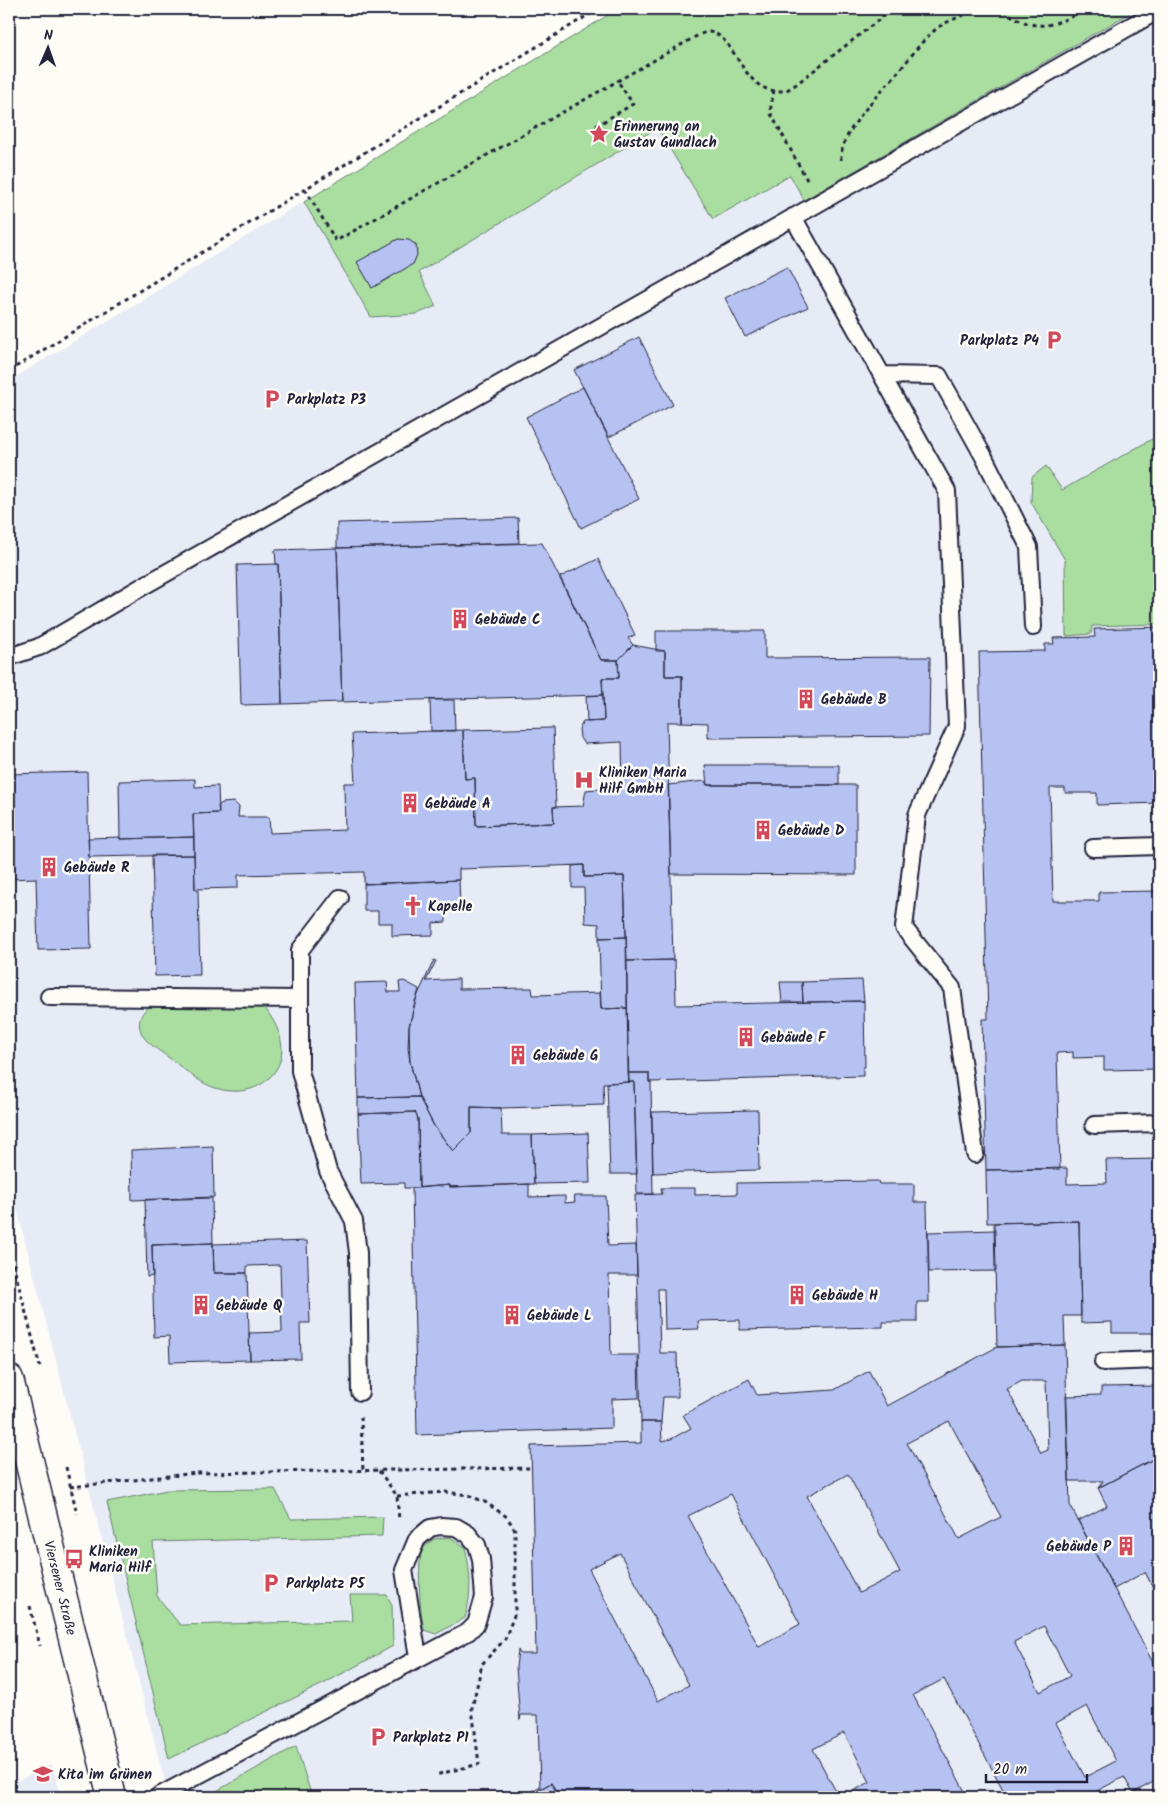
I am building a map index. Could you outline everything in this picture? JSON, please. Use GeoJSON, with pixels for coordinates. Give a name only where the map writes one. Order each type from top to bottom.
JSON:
{"type":"FeatureCollection","features":[{"type":"Feature","properties":{"kind":"main road","name":"Viersener Straße"},"geometry":{"type":"LineString","coordinates":[[9,1379],[112,1797]]}},
{"type":"Feature","properties":{"kind":"lane"},"geometry":{"type":"LineString","coordinates":[[9,657],[39,648],[162,575],[1159,10]]}},
{"type":"Feature","properties":{"kind":"lane"},"geometry":{"type":"LineString","coordinates":[[794,218],[947,491],[958,726],[917,815],[904,928],[952,988],[975,1154]]}},
{"type":"Feature","properties":{"kind":"lane"},"geometry":{"type":"LineString","coordinates":[[882,374],[939,376],[984,457],[1029,547],[1033,626]]}},
{"type":"Feature","properties":{"kind":"lane"},"geometry":{"type":"LineString","coordinates":[[1093,848],[1159,846]]}},
{"type":"Feature","properties":{"kind":"lane"},"geometry":{"type":"LineString","coordinates":[[340,898],[300,950],[300,1071],[328,1171],[354,1221],[358,1253],[360,1392]]}},
{"type":"Feature","properties":{"kind":"lane"},"geometry":{"type":"LineString","coordinates":[[49,997],[300,999]]}},
{"type":"Feature","properties":{"kind":"lane"},"geometry":{"type":"LineString","coordinates":[[1094,1125],[1159,1123]]}},
{"type":"Feature","properties":{"kind":"lane"},"geometry":{"type":"LineString","coordinates":[[1103,1362],[1159,1360]]}},
{"type":"Feature","properties":{"kind":"lane"},"geometry":{"type":"LineString","coordinates":[[157,1797],[468,1632],[476,1624],[484,1597],[481,1559],[478,1544],[468,1534],[456,1528],[441,1526],[421,1534],[411,1550],[404,1570],[418,1657]]}},
{"type":"Feature","properties":{"kind":"path"},"geometry":{"type":"LineString","coordinates":[[9,371],[598,9]]}},
{"type":"Feature","properties":{"kind":"path"},"geometry":{"type":"LineString","coordinates":[[305,189],[336,241],[617,80],[708,32],[720,37],[757,85],[774,90],[787,90],[852,42],[892,9]]}},
{"type":"Feature","properties":{"kind":"path"},"geometry":{"type":"LineString","coordinates":[[844,189],[841,153],[852,128],[871,101],[935,29],[976,9]]}},
{"type":"Feature","properties":{"kind":"path"},"geometry":{"type":"LineString","coordinates":[[1004,9],[1007,13],[1030,25],[1042,26],[1054,24],[1088,9]]}},
{"type":"Feature","properties":{"kind":"path"},"geometry":{"type":"LineString","coordinates":[[596,126],[633,104],[617,80]]}},
{"type":"Feature","properties":{"kind":"path"},"geometry":{"type":"LineString","coordinates":[[774,90],[770,112],[820,203]]}},
{"type":"Feature","properties":{"kind":"path"},"geometry":{"type":"LineString","coordinates":[[360,1392],[363,1471]]}},
{"type":"Feature","properties":{"kind":"path"},"geometry":{"type":"LineString","coordinates":[[37,1493],[91,1484],[197,1473],[530,1468]]}},
{"type":"Feature","properties":{"kind":"path"},"geometry":{"type":"LineString","coordinates":[[379,1471],[397,1496],[400,1524]]}},
{"type":"Feature","properties":{"kind":"path"},"geometry":{"type":"LineString","coordinates":[[1112,1792],[1115,1797]]}},
{"type":"Feature","properties":{"kind":"shaded area","name":"Kliniken Maria Hilf GmbH"},"geometry":{"type":"Polygon","coordinates":[[[1137,9],[1159,9],[1159,1797],[312,1797],[296,1746],[206,1797],[166,1797],[164,1779],[9,1179],[9,381],[304,201],[371,317],[436,305],[418,272],[658,128],[791,175],[805,200],[1137,9]]]}},
{"type":"Feature","properties":{"kind":"shaded area","name":"Kita im Grünen"},"geometry":{"type":"Polygon","coordinates":[[[52,1764],[61,1797],[9,1797],[9,1785],[52,1764]]]}},
{"type":"Feature","properties":{"kind":"green space"},"geometry":{"type":"Polygon","coordinates":[[[618,9],[1137,9],[804,200],[790,175],[713,219],[657,128],[419,272],[436,306],[417,314],[371,317],[304,202],[618,9]]]}},
{"type":"Feature","properties":{"kind":"green space"},"geometry":{"type":"Polygon","coordinates":[[[1159,435],[1159,624],[1092,626],[1091,634],[1066,636],[1065,560],[1031,502],[1032,477],[1046,466],[1062,490],[1159,435]]]}},
{"type":"Feature","properties":{"kind":"green space"},"geometry":{"type":"Polygon","coordinates":[[[151,1005],[264,1007],[280,1035],[282,1050],[278,1066],[271,1076],[254,1088],[234,1091],[212,1087],[193,1076],[154,1047],[144,1037],[140,1030],[140,1018],[151,1005]]]}},
{"type":"Feature","properties":{"kind":"green space"},"geometry":{"type":"Polygon","coordinates":[[[275,1489],[291,1519],[383,1517],[382,1536],[153,1542],[157,1596],[180,1625],[352,1621],[350,1595],[387,1595],[392,1605],[393,1646],[325,1683],[169,1759],[107,1502],[167,1490],[275,1489]]]}},
{"type":"Feature","properties":{"kind":"green space"},"geometry":{"type":"Polygon","coordinates":[[[450,1537],[465,1547],[469,1565],[469,1600],[465,1618],[436,1634],[424,1630],[420,1591],[421,1550],[434,1539],[450,1537]]]}},
{"type":"Feature","properties":{"kind":"green space"},"geometry":{"type":"Polygon","coordinates":[[[296,1746],[312,1797],[206,1797],[296,1746]]]}},
{"type":"Feature","properties":{"kind":"building"},"geometry":{"type":"Polygon","coordinates":[[[398,239],[409,240],[416,245],[417,255],[413,264],[372,288],[357,262],[398,239]]]}},
{"type":"Feature","properties":{"kind":"building"},"geometry":{"type":"Polygon","coordinates":[[[787,267],[808,307],[745,337],[725,298],[787,267]]]}},
{"type":"Feature","properties":{"kind":"building"},"geometry":{"type":"Polygon","coordinates":[[[639,337],[673,405],[609,437],[574,370],[639,337]]]}},
{"type":"Feature","properties":{"kind":"building"},"geometry":{"type":"Polygon","coordinates":[[[583,387],[639,499],[581,528],[526,417],[583,387]]]}},
{"type":"Feature","properties":{"kind":"building"},"geometry":{"type":"Polygon","coordinates":[[[518,518],[519,543],[337,548],[337,523],[518,518]]]}},
{"type":"Feature","properties":{"kind":"building","name":"Gebäude C"},"geometry":{"type":"Polygon","coordinates":[[[542,543],[601,660],[618,660],[619,678],[602,678],[603,695],[342,702],[337,548],[542,543]]]}},
{"type":"Feature","properties":{"kind":"building"},"geometry":{"type":"Polygon","coordinates":[[[337,548],[342,702],[282,704],[278,564],[276,564],[275,550],[337,548]]]}},
{"type":"Feature","properties":{"kind":"building"},"geometry":{"type":"Polygon","coordinates":[[[598,559],[635,635],[628,638],[633,645],[618,660],[601,660],[560,577],[598,559]]]}},
{"type":"Feature","properties":{"kind":"building"},"geometry":{"type":"Polygon","coordinates":[[[278,564],[282,704],[241,705],[237,565],[278,564]]]}},
{"type":"Feature","properties":{"kind":"building"},"geometry":{"type":"Polygon","coordinates":[[[1159,627],[1159,803],[1097,805],[1097,793],[1065,793],[1065,788],[1050,788],[1053,901],[1099,901],[1099,892],[1159,891],[1159,1069],[1104,1070],[1104,1057],[1073,1058],[1073,1052],[1057,1053],[1060,1169],[986,1170],[982,1019],[988,1019],[979,652],[1045,651],[1045,644],[1054,644],[1053,638],[1095,637],[1094,629],[1159,627]]]}},
{"type":"Feature","properties":{"kind":"building","name":"Gebäude B"},"geometry":{"type":"Polygon","coordinates":[[[656,631],[765,631],[765,658],[930,657],[929,736],[708,738],[708,723],[682,722],[682,676],[665,676],[665,651],[656,651],[656,631]]]}},
{"type":"Feature","properties":{"kind":"building","name":"Gebäude A"},"geometry":{"type":"Polygon","coordinates":[[[633,645],[665,651],[665,676],[682,676],[682,722],[667,722],[673,960],[627,961],[624,876],[584,877],[584,865],[459,869],[459,880],[364,884],[364,872],[238,875],[238,888],[195,889],[193,814],[219,813],[218,806],[222,803],[234,802],[239,807],[238,817],[269,817],[270,833],[345,830],[344,783],[355,783],[352,734],[463,730],[465,779],[475,778],[476,826],[554,823],[553,807],[583,806],[586,790],[623,787],[622,742],[584,744],[580,738],[579,729],[583,722],[604,721],[602,678],[619,678],[618,660],[633,645]]]}},
{"type":"Feature","properties":{"kind":"building"},"geometry":{"type":"Polygon","coordinates":[[[603,695],[604,721],[587,722],[586,696],[603,695]]]}},
{"type":"Feature","properties":{"kind":"building"},"geometry":{"type":"Polygon","coordinates":[[[430,700],[454,700],[455,731],[431,731],[430,700]]]}},
{"type":"Feature","properties":{"kind":"building"},"geometry":{"type":"Polygon","coordinates":[[[553,728],[556,807],[553,807],[554,823],[476,826],[475,778],[465,779],[463,730],[553,728]]]}},
{"type":"Feature","properties":{"kind":"building"},"geometry":{"type":"Polygon","coordinates":[[[705,765],[839,765],[839,785],[707,785],[705,765]]]}},
{"type":"Feature","properties":{"kind":"building","name":"Gebäude R"},"geometry":{"type":"Polygon","coordinates":[[[87,772],[91,949],[38,950],[36,878],[9,879],[9,774],[87,772]]]}},
{"type":"Feature","properties":{"kind":"building"},"geometry":{"type":"Polygon","coordinates":[[[195,779],[195,787],[218,786],[219,813],[193,814],[194,837],[120,839],[119,781],[195,779]]]}},
{"type":"Feature","properties":{"kind":"building","name":"Gebäude D"},"geometry":{"type":"Polygon","coordinates":[[[705,781],[707,785],[856,785],[856,875],[671,874],[668,785],[705,781]]]}},
{"type":"Feature","properties":{"kind":"building"},"geometry":{"type":"Polygon","coordinates":[[[120,837],[120,839],[194,837],[194,855],[89,857],[88,838],[120,837]]]}},
{"type":"Feature","properties":{"kind":"building"},"geometry":{"type":"Polygon","coordinates":[[[152,855],[194,855],[195,889],[198,890],[200,975],[155,976],[152,855]]]}},
{"type":"Feature","properties":{"kind":"building"},"geometry":{"type":"Polygon","coordinates":[[[584,865],[584,877],[624,876],[626,937],[599,938],[599,924],[585,923],[584,888],[572,888],[572,866],[584,865]]]}},
{"type":"Feature","properties":{"kind":"building"},"geometry":{"type":"Polygon","coordinates":[[[459,880],[460,907],[446,907],[446,922],[433,923],[433,935],[392,936],[392,923],[378,923],[378,911],[364,911],[364,884],[459,880]]]}},
{"type":"Feature","properties":{"kind":"building"},"geometry":{"type":"Polygon","coordinates":[[[626,937],[627,1008],[601,1009],[599,938],[626,937]]]}},
{"type":"Feature","properties":{"kind":"building","name":"Gebäude G"},"geometry":{"type":"Polygon","coordinates":[[[434,960],[436,961],[426,981],[459,979],[459,989],[532,988],[533,995],[600,993],[601,1009],[627,1008],[629,1082],[603,1083],[604,1105],[471,1107],[471,1133],[453,1151],[434,1126],[419,1097],[410,1062],[409,1027],[415,1001],[434,960]]]}},
{"type":"Feature","properties":{"kind":"building","name":"Gebäude F"},"geometry":{"type":"Polygon","coordinates":[[[675,960],[676,1005],[864,1001],[865,1067],[863,1067],[863,1076],[649,1082],[649,1073],[628,1073],[627,961],[675,960]]]}},
{"type":"Feature","properties":{"kind":"building"},"geometry":{"type":"Polygon","coordinates":[[[862,980],[864,1001],[803,1002],[802,982],[862,980]]]}},
{"type":"Feature","properties":{"kind":"building"},"geometry":{"type":"Polygon","coordinates":[[[404,981],[419,989],[409,1027],[408,1048],[419,1097],[358,1098],[355,983],[387,982],[388,992],[400,992],[399,982],[404,981]]]}},
{"type":"Feature","properties":{"kind":"building"},"geometry":{"type":"Polygon","coordinates":[[[780,982],[802,982],[803,1002],[782,1002],[780,982]]]}},
{"type":"Feature","properties":{"kind":"building"},"geometry":{"type":"Polygon","coordinates":[[[628,1073],[649,1073],[649,1082],[651,1082],[653,1194],[637,1194],[634,1082],[629,1082],[628,1073]]]}},
{"type":"Feature","properties":{"kind":"building"},"geometry":{"type":"Polygon","coordinates":[[[634,1082],[637,1174],[610,1174],[607,1083],[634,1082]]]}},
{"type":"Feature","properties":{"kind":"building"},"geometry":{"type":"Polygon","coordinates":[[[419,1097],[434,1126],[453,1151],[471,1133],[471,1107],[501,1108],[502,1135],[532,1135],[534,1184],[450,1187],[450,1185],[419,1188],[418,1119],[415,1112],[358,1114],[358,1098],[419,1097]]]}},
{"type":"Feature","properties":{"kind":"building"},"geometry":{"type":"Polygon","coordinates":[[[758,1110],[759,1170],[653,1173],[652,1112],[758,1110]]]}},
{"type":"Feature","properties":{"kind":"building"},"geometry":{"type":"Polygon","coordinates":[[[415,1112],[418,1119],[419,1188],[404,1188],[404,1183],[361,1184],[358,1114],[415,1112]]]}},
{"type":"Feature","properties":{"kind":"building"},"geometry":{"type":"Polygon","coordinates":[[[588,1133],[590,1183],[534,1184],[532,1135],[588,1133]]]}},
{"type":"Feature","properties":{"kind":"building"},"geometry":{"type":"Polygon","coordinates":[[[213,1146],[214,1197],[132,1200],[131,1150],[213,1146]]]}},
{"type":"Feature","properties":{"kind":"building"},"geometry":{"type":"Polygon","coordinates":[[[1159,1159],[1159,1333],[1112,1333],[1112,1322],[1081,1323],[1079,1221],[987,1223],[986,1170],[1067,1168],[1067,1184],[1107,1183],[1106,1160],[1159,1159]]]}},
{"type":"Feature","properties":{"kind":"building","name":"Gebäude H"},"geometry":{"type":"Polygon","coordinates":[[[878,1181],[879,1184],[914,1184],[914,1202],[927,1202],[929,1302],[917,1302],[917,1322],[883,1322],[883,1327],[740,1330],[740,1320],[698,1321],[699,1329],[665,1330],[664,1289],[658,1289],[660,1353],[677,1353],[678,1397],[663,1397],[661,1422],[641,1422],[635,1195],[662,1194],[661,1188],[695,1188],[695,1195],[737,1194],[737,1183],[878,1181]]]}},
{"type":"Feature","properties":{"kind":"building","name":"Gebäude L"},"geometry":{"type":"Polygon","coordinates":[[[529,1184],[529,1197],[565,1196],[565,1203],[575,1202],[574,1196],[606,1196],[608,1246],[636,1245],[637,1275],[609,1275],[611,1355],[638,1355],[639,1398],[612,1399],[612,1428],[417,1435],[412,1188],[450,1185],[450,1187],[529,1184]]]}},
{"type":"Feature","properties":{"kind":"building"},"geometry":{"type":"Polygon","coordinates":[[[212,1198],[213,1243],[152,1245],[153,1276],[147,1277],[145,1200],[212,1198]]]}},
{"type":"Feature","properties":{"kind":"building"},"geometry":{"type":"Polygon","coordinates":[[[1079,1221],[1081,1316],[1064,1316],[1065,1345],[997,1347],[994,1223],[1079,1221]]]}},
{"type":"Feature","properties":{"kind":"building"},"geometry":{"type":"Polygon","coordinates":[[[995,1230],[996,1271],[929,1272],[928,1232],[995,1230]]]}},
{"type":"Feature","properties":{"kind":"building"},"geometry":{"type":"Polygon","coordinates":[[[307,1241],[310,1323],[300,1323],[301,1359],[250,1360],[249,1333],[282,1332],[280,1265],[247,1266],[247,1273],[214,1273],[213,1244],[307,1241]]]}},
{"type":"Feature","properties":{"kind":"building","name":"Gebäude Q"},"geometry":{"type":"Polygon","coordinates":[[[213,1243],[214,1273],[247,1273],[250,1360],[170,1362],[169,1336],[154,1337],[152,1245],[213,1243]]]}},
{"type":"Feature","properties":{"kind":"building"},"geometry":{"type":"Polygon","coordinates":[[[1065,1345],[1070,1505],[1159,1674],[1159,1779],[1133,1793],[1124,1777],[1095,1792],[1097,1797],[1007,1797],[944,1679],[913,1695],[968,1797],[842,1797],[870,1782],[844,1733],[813,1749],[839,1797],[560,1797],[551,1783],[540,1789],[538,1715],[521,1715],[520,1720],[516,1667],[518,1650],[520,1654],[536,1654],[531,1446],[641,1443],[641,1422],[661,1422],[662,1441],[671,1439],[691,1428],[683,1415],[749,1379],[757,1395],[834,1390],[869,1371],[887,1406],[997,1347],[1065,1345]],[[1022,1381],[1007,1389],[1041,1453],[1048,1450],[1046,1381],[1022,1381]],[[949,1421],[907,1443],[959,1539],[1001,1517],[949,1421]],[[848,1474],[807,1496],[859,1593],[900,1572],[848,1474]],[[731,1494],[688,1516],[759,1647],[800,1624],[731,1494]],[[620,1553],[589,1569],[658,1701],[689,1685],[620,1553]],[[1044,1626],[1014,1642],[1040,1692],[1070,1676],[1044,1626]],[[1087,1706],[1056,1723],[1085,1777],[1116,1761],[1087,1706]]]}},
{"type":"Feature","properties":{"kind":"building"},"geometry":{"type":"Polygon","coordinates":[[[1159,1386],[1159,1456],[1098,1488],[1103,1481],[1069,1481],[1066,1396],[1101,1395],[1101,1387],[1159,1386]]]}},
{"type":"Feature","properties":{"kind":"building","name":"Gebäude P"},"geometry":{"type":"Polygon","coordinates":[[[1159,1456],[1159,1600],[1145,1572],[1114,1589],[1078,1521],[1107,1506],[1098,1488],[1159,1456]]]}},
{"type":"Feature","properties":{"kind":"building"},"geometry":{"type":"Polygon","coordinates":[[[551,1783],[560,1797],[520,1797],[539,1787],[540,1789],[551,1783]]]}},
{"type":"Feature","properties":{"kind":"place","name":"Erinnerung an Gustav Gundlach"},"geometry":{"type":"Point","coordinates":[599,134]}},
{"type":"Feature","properties":{"kind":"place","name":"Parkplatz P4"},"geometry":{"type":"Point","coordinates":[1054,340]}},
{"type":"Feature","properties":{"kind":"place","name":"Parkplatz P3"},"geometry":{"type":"Point","coordinates":[272,399]}},
{"type":"Feature","properties":{"kind":"place","name":"Gebäude C"},"geometry":{"type":"Point","coordinates":[460,619]}},
{"type":"Feature","properties":{"kind":"place","name":"Gebäude B"},"geometry":{"type":"Point","coordinates":[806,699]}},
{"type":"Feature","properties":{"kind":"place","name":"Kliniken Maria Hilf GmbH"},"geometry":{"type":"Point","coordinates":[584,780]}},
{"type":"Feature","properties":{"kind":"place","name":"Gebäude A"},"geometry":{"type":"Point","coordinates":[410,803]}},
{"type":"Feature","properties":{"kind":"place","name":"Gebäude D"},"geometry":{"type":"Point","coordinates":[763,830]}},
{"type":"Feature","properties":{"kind":"place","name":"Gebäude R"},"geometry":{"type":"Point","coordinates":[49,867]}},
{"type":"Feature","properties":{"kind":"place","name":"Kapelle"},"geometry":{"type":"Point","coordinates":[413,906]}},
{"type":"Feature","properties":{"kind":"place","name":"Gebäude F"},"geometry":{"type":"Point","coordinates":[746,1037]}},
{"type":"Feature","properties":{"kind":"place","name":"Gebäude G"},"geometry":{"type":"Point","coordinates":[518,1055]}},
{"type":"Feature","properties":{"kind":"place","name":"Gebäude H"},"geometry":{"type":"Point","coordinates":[797,1295]}},
{"type":"Feature","properties":{"kind":"place","name":"Gebäude Q"},"geometry":{"type":"Point","coordinates":[201,1305]}},
{"type":"Feature","properties":{"kind":"place","name":"Gebäude L"},"geometry":{"type":"Point","coordinates":[512,1315]}},
{"type":"Feature","properties":{"kind":"place","name":"Gebäude P"},"geometry":{"type":"Point","coordinates":[1126,1546]}},
{"type":"Feature","properties":{"kind":"place","name":"Kliniken Maria Hilf"},"geometry":{"type":"Point","coordinates":[74,1559]}},
{"type":"Feature","properties":{"kind":"place","name":"Parkplatz P5"},"geometry":{"type":"Point","coordinates":[271,1583]}},
{"type":"Feature","properties":{"kind":"place","name":"Parkplatz P1"},"geometry":{"type":"Point","coordinates":[378,1737]}},
{"type":"Feature","properties":{"kind":"place","name":"Kita im Grünen"},"geometry":{"type":"Point","coordinates":[43,1774]}}]}
